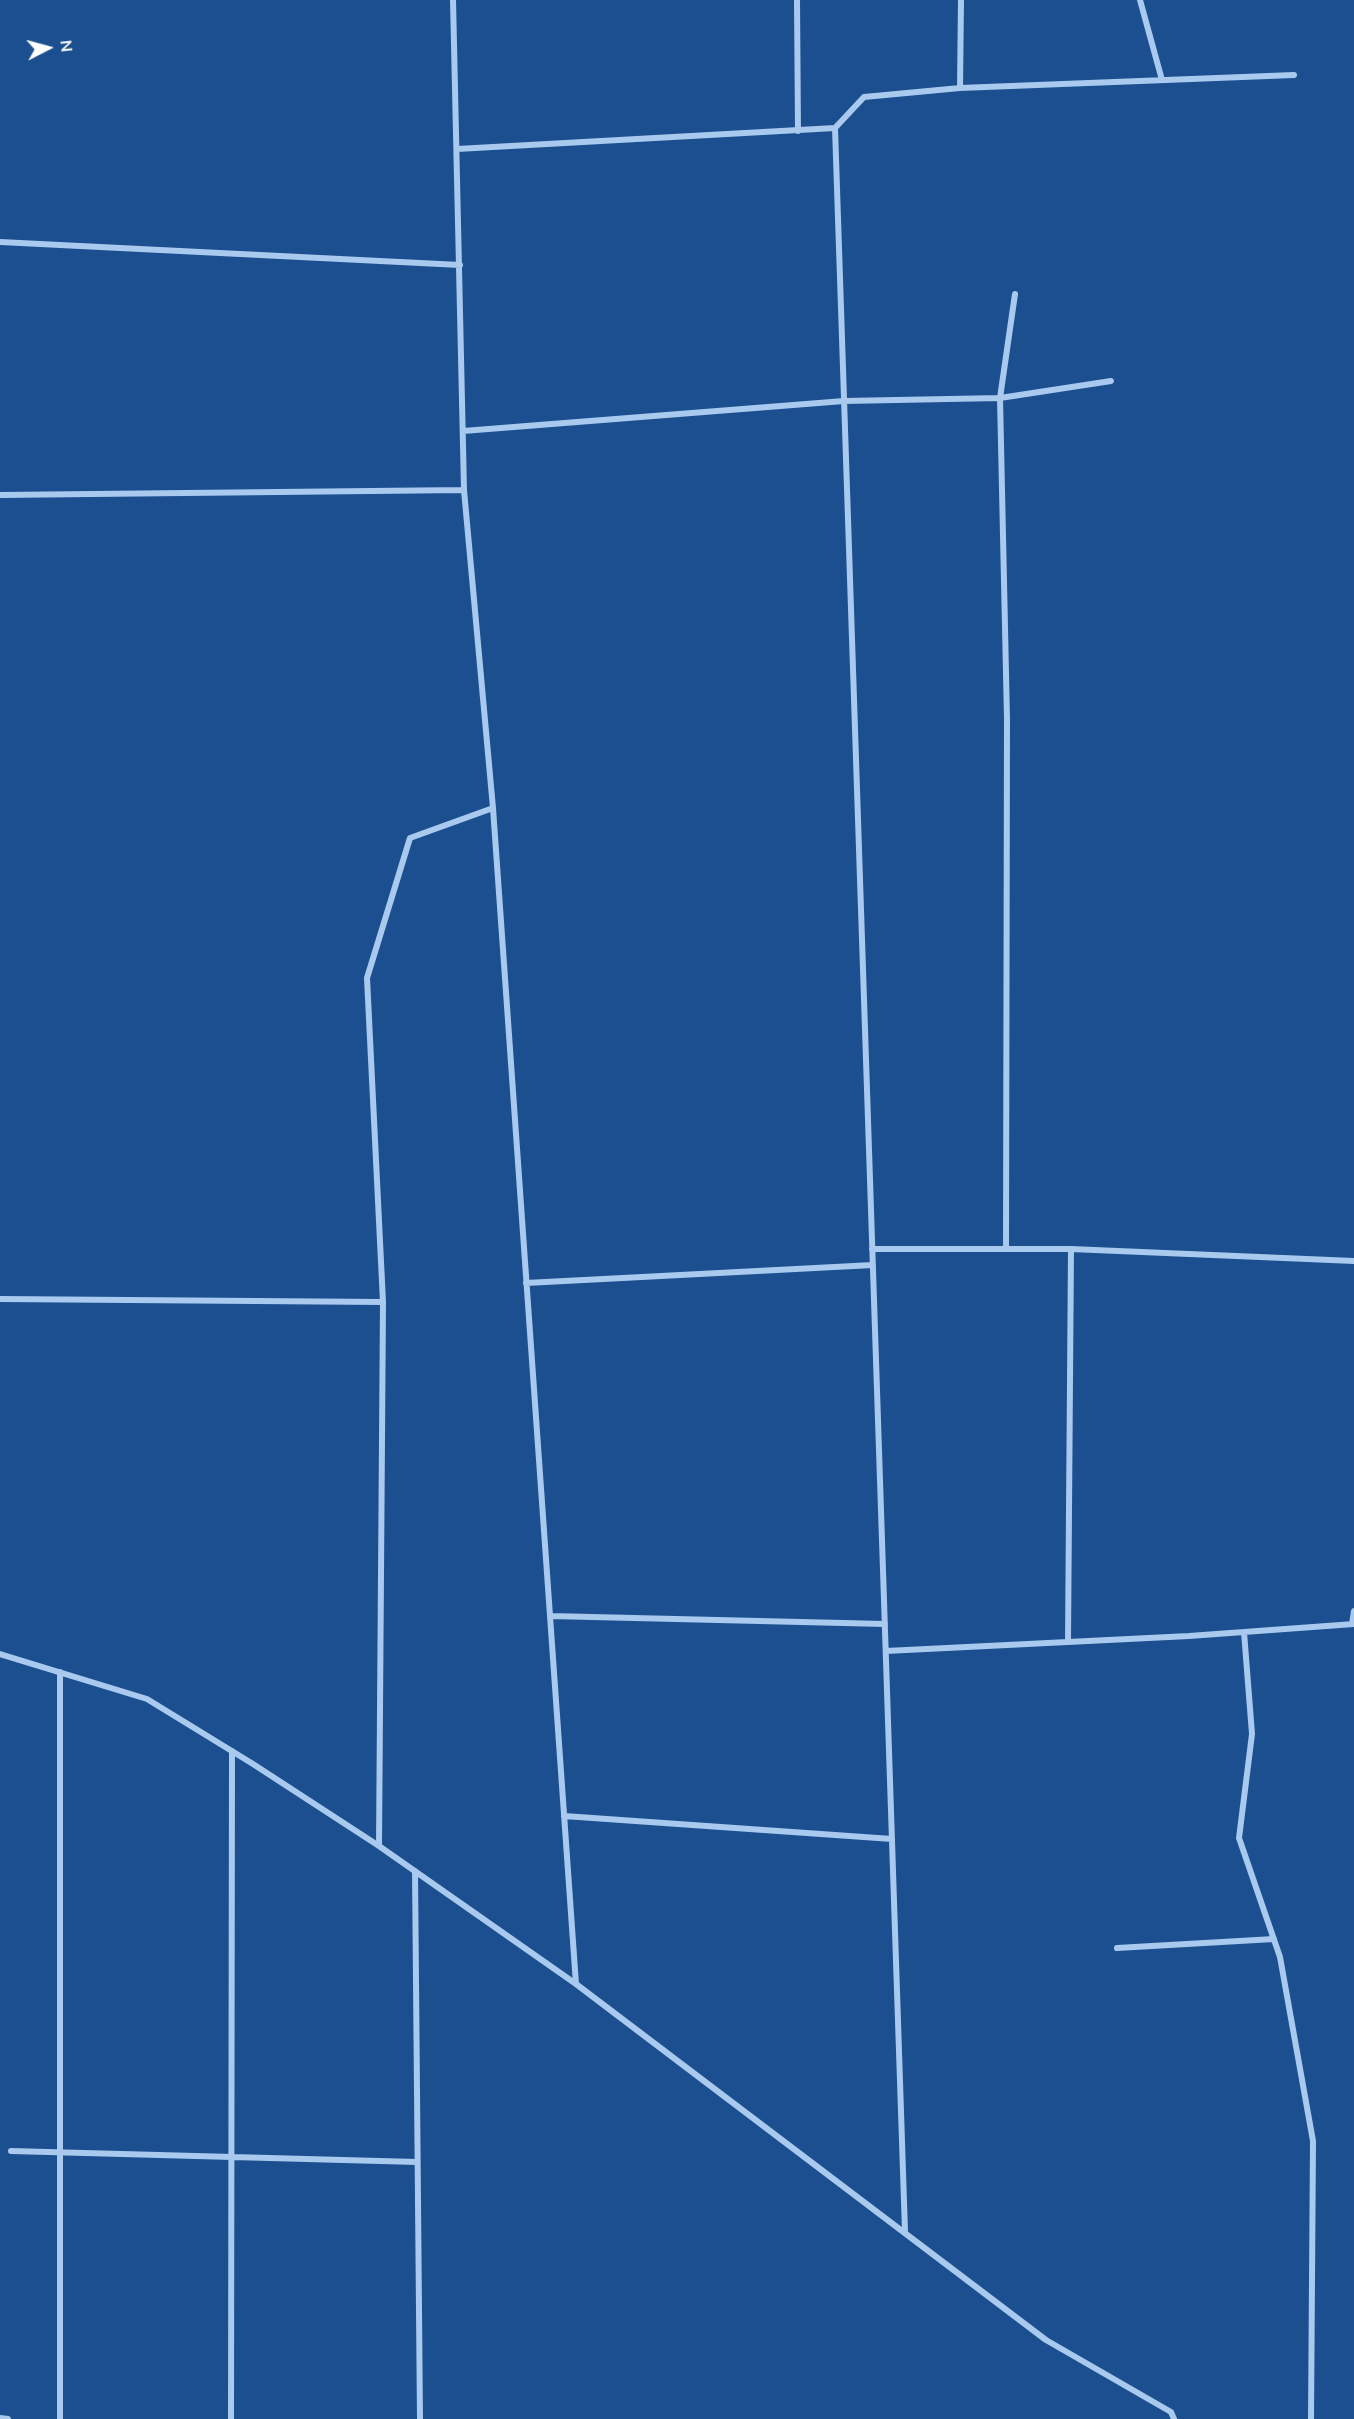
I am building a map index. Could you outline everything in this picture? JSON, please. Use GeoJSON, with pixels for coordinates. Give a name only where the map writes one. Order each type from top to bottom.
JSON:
{"type":"FeatureCollection","features":[{"type":"Feature","properties":{"kind":"street"},"geometry":{"type":"LineString","coordinates":[[453,0],[464,490],[493,808],[576,1984]]}},
{"type":"Feature","properties":{"kind":"street"},"geometry":{"type":"LineString","coordinates":[[797,0],[798,131]]}},
{"type":"Feature","properties":{"kind":"street"},"geometry":{"type":"LineString","coordinates":[[960,88],[961,0]]}},
{"type":"Feature","properties":{"kind":"street"},"geometry":{"type":"LineString","coordinates":[[1140,0],[1162,80]]}},
{"type":"Feature","properties":{"kind":"street"},"geometry":{"type":"LineString","coordinates":[[905,2231],[835,129],[864,97],[960,88],[1294,75]]}},
{"type":"Feature","properties":{"kind":"street"},"geometry":{"type":"LineString","coordinates":[[457,149],[835,129]]}},
{"type":"Feature","properties":{"kind":"street"},"geometry":{"type":"LineString","coordinates":[[0,242],[460,265]]}},
{"type":"Feature","properties":{"kind":"street"},"geometry":{"type":"LineString","coordinates":[[1006,1249],[1007,719],[1000,398],[1015,294]]}},
{"type":"Feature","properties":{"kind":"street"},"geometry":{"type":"LineString","coordinates":[[463,431],[844,400],[1000,398],[1111,381]]}},
{"type":"Feature","properties":{"kind":"street"},"geometry":{"type":"LineString","coordinates":[[0,495],[464,490]]}},
{"type":"Feature","properties":{"kind":"street"},"geometry":{"type":"LineString","coordinates":[[379,1846],[383,1302],[367,978],[410,838],[493,808]]}},
{"type":"Feature","properties":{"kind":"street"},"geometry":{"type":"LineString","coordinates":[[872,1249],[1071,1249],[1354,1261]]}},
{"type":"Feature","properties":{"kind":"street"},"geometry":{"type":"LineString","coordinates":[[1068,1642],[1071,1249]]}},
{"type":"Feature","properties":{"kind":"street"},"geometry":{"type":"LineString","coordinates":[[526,1283],[873,1265]]}},
{"type":"Feature","properties":{"kind":"street"},"geometry":{"type":"LineString","coordinates":[[0,1299],[383,1302]]}},
{"type":"Feature","properties":{"kind":"street"},"geometry":{"type":"LineString","coordinates":[[886,1651],[1353,1624],[1354,1611]]}},
{"type":"Feature","properties":{"kind":"street"},"geometry":{"type":"LineString","coordinates":[[550,1616],[885,1624]]}},
{"type":"Feature","properties":{"kind":"street"},"geometry":{"type":"LineString","coordinates":[[1244,1632],[1252,1734],[1239,1838],[1280,1957],[1313,2141],[1311,2419]]}},
{"type":"Feature","properties":{"kind":"street"},"geometry":{"type":"LineString","coordinates":[[0,1654],[147,1699],[379,1846],[576,1984],[1046,2340],[1171,2412],[1174,2419]]}},
{"type":"Feature","properties":{"kind":"street"},"geometry":{"type":"LineString","coordinates":[[60,1672],[60,2419]]}},
{"type":"Feature","properties":{"kind":"street"},"geometry":{"type":"LineString","coordinates":[[231,2419],[232,1751]]}},
{"type":"Feature","properties":{"kind":"street"},"geometry":{"type":"LineString","coordinates":[[564,1816],[892,1839]]}},
{"type":"Feature","properties":{"kind":"street"},"geometry":{"type":"LineString","coordinates":[[415,1871],[420,2419]]}},
{"type":"Feature","properties":{"kind":"street"},"geometry":{"type":"LineString","coordinates":[[1117,1948],[1274,1939]]}},
{"type":"Feature","properties":{"kind":"street"},"geometry":{"type":"LineString","coordinates":[[10,2151],[417,2162]]}},
{"type":"Feature","properties":{"kind":"street"},"geometry":{"type":"LineString","coordinates":[[0,2418],[8,2419]]}}]}
